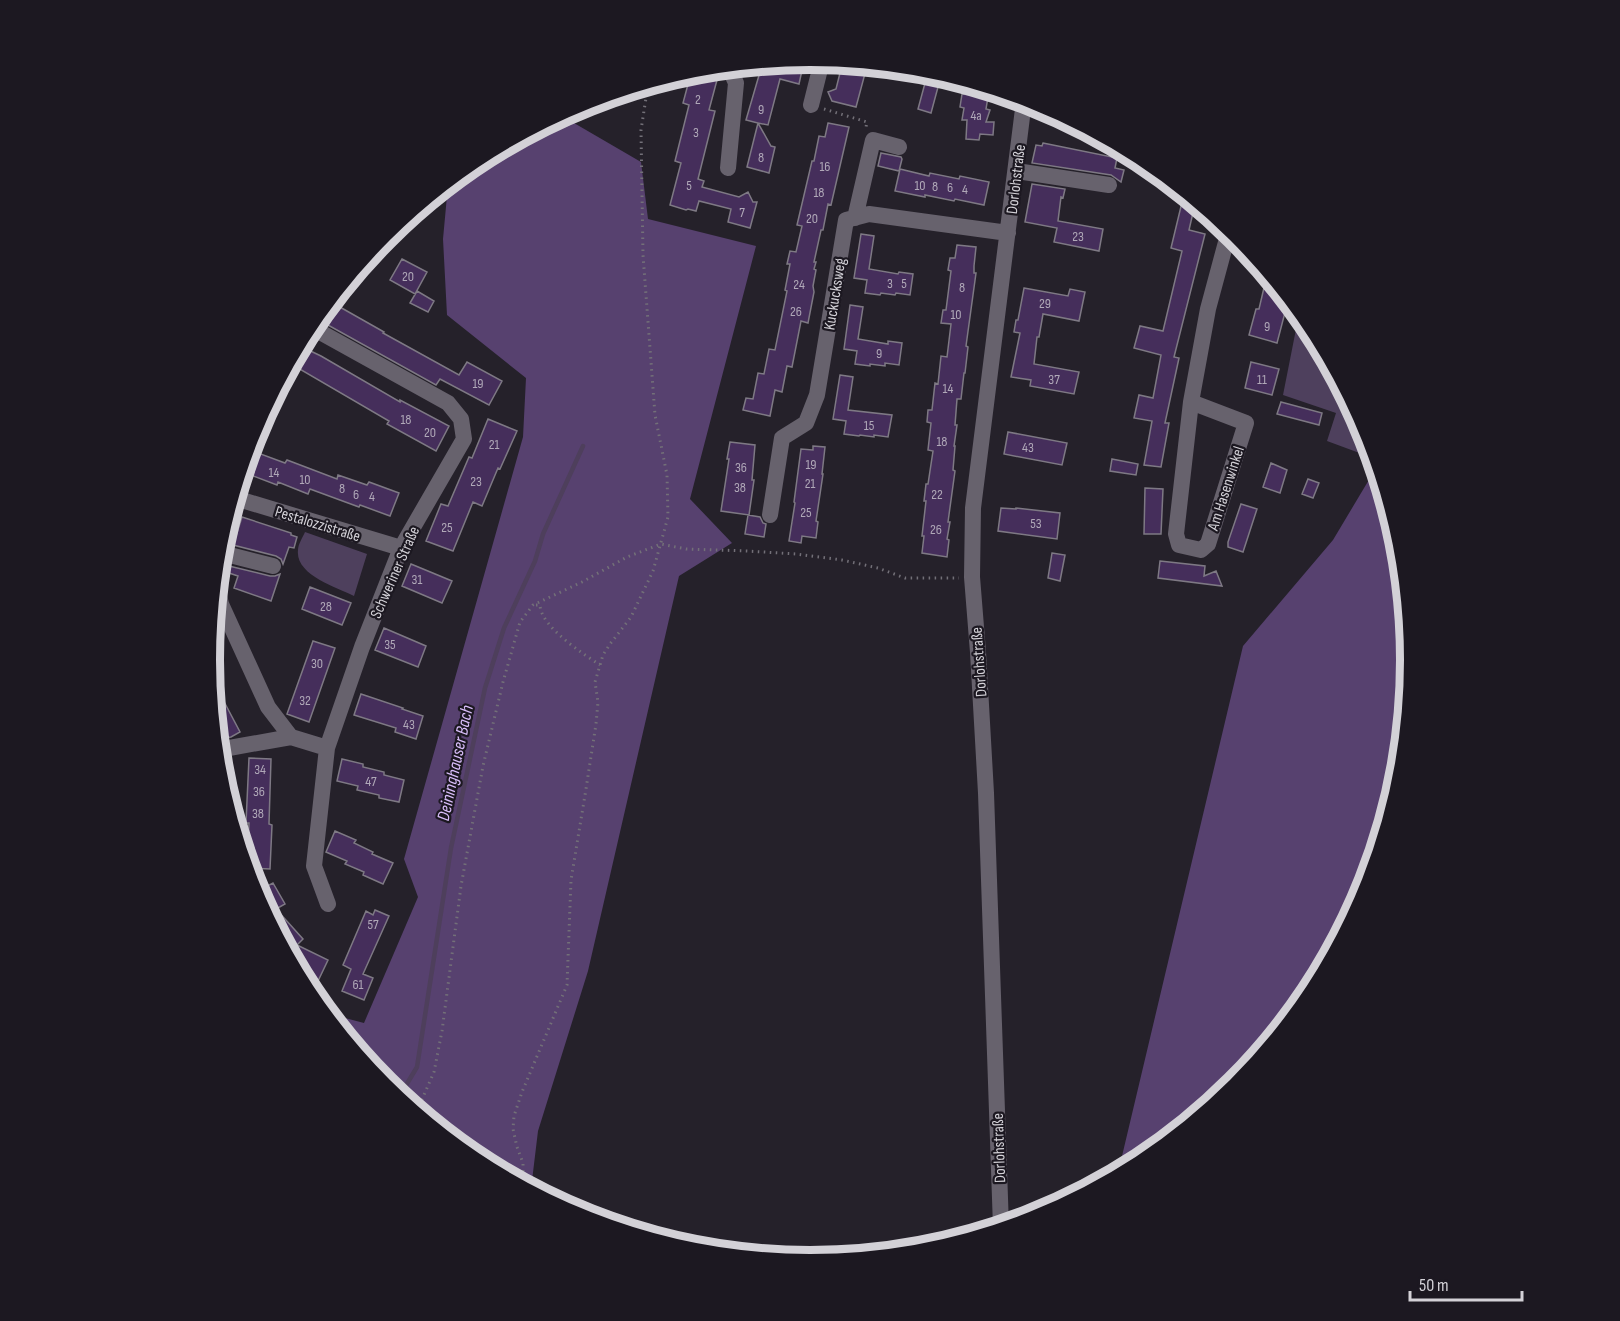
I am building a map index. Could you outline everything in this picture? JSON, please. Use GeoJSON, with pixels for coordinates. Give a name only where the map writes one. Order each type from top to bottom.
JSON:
{"type":"FeatureCollection","features":[{"type":"Feature","properties":{"kind":"street"},"geometry":{"type":"LineString","coordinates":[[811,105],[820,70]]}},
{"type":"Feature","properties":{"kind":"street"},"geometry":{"type":"LineString","coordinates":[[728,168],[736,83],[733,76]]}},
{"type":"Feature","properties":{"kind":"street","name":"Dorlohstraße"},"geometry":{"type":"LineString","coordinates":[[1001,1219],[986,793],[972,578],[973,508],[1023,110]]}},
{"type":"Feature","properties":{"kind":"street"},"geometry":{"type":"LineString","coordinates":[[899,147],[873,140],[855,218],[869,214],[1008,233]]}},
{"type":"Feature","properties":{"kind":"street"},"geometry":{"type":"LineString","coordinates":[[1016,171],[1109,185]]}},
{"type":"Feature","properties":{"kind":"street","name":"Kuckucksweg"},"geometry":{"type":"LineString","coordinates":[[770,515],[782,438],[806,423],[818,395],[846,220],[855,218]]}},
{"type":"Feature","properties":{"kind":"street","name":"Am Hasenwinkel"},"geometry":{"type":"LineString","coordinates":[[1191,402],[1246,423],[1208,544],[1201,550],[1179,545],[1176,534],[1191,402],[1208,309],[1225,241]]}},
{"type":"Feature","properties":{"kind":"street","name":"Schweriner Straße"},"geometry":{"type":"LineString","coordinates":[[320,332],[448,403],[460,419],[464,439],[401,548],[362,647],[327,748],[314,866],[328,904]]}},
{"type":"Feature","properties":{"kind":"street","name":"Pestalozzistraße"},"geometry":{"type":"LineString","coordinates":[[242,500],[401,548]]}},
{"type":"Feature","properties":{"kind":"street"},"geometry":{"type":"LineString","coordinates":[[229,555],[273,566]]}},
{"type":"Feature","properties":{"kind":"street"},"geometry":{"type":"LineString","coordinates":[[223,607],[268,706],[291,736]]}},
{"type":"Feature","properties":{"kind":"street"},"geometry":{"type":"LineString","coordinates":[[227,748],[291,736],[327,748]]}},
{"type":"Feature","properties":{"kind":"path"},"geometry":{"type":"LineString","coordinates":[[523,1175],[524,1163],[513,1129],[514,1116],[567,985],[571,880],[596,724],[598,702],[595,682],[610,644],[631,617],[653,571],[668,517],[667,475],[655,415],[643,255],[641,130],[647,94]]}},
{"type":"Feature","properties":{"kind":"path"},"geometry":{"type":"LineString","coordinates":[[811,105],[867,122],[865,133]]}},
{"type":"Feature","properties":{"kind":"path"},"geometry":{"type":"LineString","coordinates":[[420,1103],[434,1072],[442,1031],[460,886],[485,756],[502,682],[520,622],[533,605],[582,582],[627,556],[661,544],[686,549],[747,550],[831,558],[878,568],[905,578],[964,578]]}},
{"type":"Feature","properties":{"kind":"path"},"geometry":{"type":"LineString","coordinates":[[533,605],[540,605],[542,615],[561,637],[600,665]]}},
{"type":"Feature","properties":{"kind":"shaded area"},"geometry":{"type":"Polygon","coordinates":[[[567,123],[574,123],[641,162],[648,219],[756,246],[690,499],[732,543],[679,576],[588,971],[538,1131],[532,1181],[482,1151],[421,1104],[366,1050],[340,1017],[364,1023],[418,897],[404,859],[523,437],[526,378],[447,315],[443,239],[447,195],[515,150],[567,123]]]}},
{"type":"Feature","properties":{"kind":"shaded area"},"geometry":{"type":"Polygon","coordinates":[[[1296,327],[1339,400],[1362,454],[1327,441],[1336,413],[1283,395],[1296,327]]]}},
{"type":"Feature","properties":{"kind":"shaded area"},"geometry":{"type":"Polygon","coordinates":[[[1371,477],[1389,545],[1399,622],[1400,660],[1399,699],[1389,776],[1369,850],[1355,886],[1321,956],[1278,1020],[1254,1050],[1199,1104],[1169,1129],[1121,1161],[1243,646],[1333,540],[1371,477]]]}},
{"type":"Feature","properties":{"kind":"shaded area"},"geometry":{"type":"Polygon","coordinates":[[[305,532],[367,554],[354,596],[318,579],[303,566],[298,550],[305,532]]]}},
{"type":"Feature","properties":{"kind":"building"},"geometry":{"type":"Polygon","coordinates":[[[802,70],[799,84],[780,79],[768,125],[746,120],[760,73],[802,70]]]}},
{"type":"Feature","properties":{"kind":"building"},"geometry":{"type":"Polygon","coordinates":[[[838,71],[865,74],[856,107],[832,101],[828,92],[836,89],[838,71]]]}},
{"type":"Feature","properties":{"kind":"building"},"geometry":{"type":"Polygon","coordinates":[[[717,80],[709,110],[715,111],[698,179],[704,181],[702,187],[739,197],[748,192],[753,202],[757,202],[750,228],[728,222],[731,209],[699,201],[696,211],[670,205],[681,163],[675,161],[689,105],[683,103],[688,84],[717,80]]]}},
{"type":"Feature","properties":{"kind":"building"},"geometry":{"type":"Polygon","coordinates":[[[925,82],[939,85],[931,113],[918,109],[925,82]]]}},
{"type":"Feature","properties":{"kind":"building"},"geometry":{"type":"Polygon","coordinates":[[[970,93],[988,98],[986,109],[990,110],[986,122],[994,122],[993,135],[980,134],[979,140],[966,139],[967,120],[962,120],[964,108],[960,107],[962,94],[970,93]]]}},
{"type":"Feature","properties":{"kind":"building"},"geometry":{"type":"Polygon","coordinates":[[[758,123],[771,146],[775,147],[769,173],[747,167],[758,123]]]}},
{"type":"Feature","properties":{"kind":"building"},"geometry":{"type":"Polygon","coordinates":[[[828,123],[849,127],[831,205],[828,204],[814,262],[816,262],[814,269],[816,270],[814,292],[808,323],[801,321],[792,367],[787,366],[782,392],[775,390],[770,416],[743,410],[746,398],[753,399],[758,373],[764,374],[769,349],[775,350],[787,291],[785,290],[790,251],[796,252],[802,226],[797,225],[812,161],[814,161],[819,136],[825,137],[828,123]]]}},
{"type":"Feature","properties":{"kind":"building"},"geometry":{"type":"Polygon","coordinates":[[[1043,143],[1117,158],[1115,168],[1124,170],[1121,182],[1111,175],[1032,163],[1036,145],[1042,146],[1043,143]]]}},
{"type":"Feature","properties":{"kind":"building"},"geometry":{"type":"Polygon","coordinates":[[[881,153],[901,157],[899,171],[878,166],[881,153]]]}},
{"type":"Feature","properties":{"kind":"building"},"geometry":{"type":"Polygon","coordinates":[[[900,169],[929,176],[930,173],[959,179],[960,176],[989,182],[984,205],[895,191],[900,169]]]}},
{"type":"Feature","properties":{"kind":"building"},"geometry":{"type":"Polygon","coordinates":[[[1032,184],[1065,189],[1063,198],[1061,197],[1058,221],[1103,229],[1099,251],[1054,242],[1057,228],[1025,222],[1032,184]]]}},
{"type":"Feature","properties":{"kind":"building"},"geometry":{"type":"Polygon","coordinates":[[[1182,203],[1193,212],[1189,230],[1205,234],[1174,357],[1179,358],[1165,423],[1169,423],[1161,467],[1144,465],[1152,421],[1134,418],[1139,395],[1153,398],[1161,355],[1134,348],[1140,326],[1163,331],[1182,251],[1171,248],[1182,203]]]}},
{"type":"Feature","properties":{"kind":"building"},"geometry":{"type":"Polygon","coordinates":[[[861,234],[874,236],[869,269],[913,274],[910,295],[865,293],[867,280],[854,278],[861,234]]]}},
{"type":"Feature","properties":{"kind":"building"},"geometry":{"type":"Polygon","coordinates":[[[957,245],[976,247],[974,273],[976,273],[966,346],[968,347],[965,373],[961,399],[957,399],[953,470],[955,471],[948,522],[950,522],[947,557],[922,553],[924,536],[922,536],[926,484],[928,484],[933,451],[928,450],[931,423],[927,422],[928,410],[932,410],[941,356],[947,357],[951,324],[941,323],[943,310],[946,310],[951,271],[948,270],[950,258],[955,258],[957,245]]]}},
{"type":"Feature","properties":{"kind":"building"},"geometry":{"type":"Polygon","coordinates":[[[402,259],[427,272],[415,294],[390,280],[402,259]]]}},
{"type":"Feature","properties":{"kind":"building"},"geometry":{"type":"Polygon","coordinates":[[[1265,284],[1285,311],[1277,343],[1249,335],[1256,309],[1259,309],[1265,284]]]}},
{"type":"Feature","properties":{"kind":"building"},"geometry":{"type":"Polygon","coordinates":[[[1024,288],[1068,296],[1070,289],[1085,292],[1079,321],[1043,314],[1039,337],[1037,337],[1034,364],[1079,372],[1074,394],[1030,386],[1031,380],[1011,377],[1020,333],[1014,332],[1024,288]]]}},
{"type":"Feature","properties":{"kind":"building"},"geometry":{"type":"Polygon","coordinates":[[[417,291],[434,301],[428,312],[410,303],[417,291]]]}},
{"type":"Feature","properties":{"kind":"building"},"geometry":{"type":"Polygon","coordinates":[[[850,305],[863,307],[858,339],[888,344],[888,341],[902,343],[899,365],[855,364],[857,351],[844,349],[850,305]]]}},
{"type":"Feature","properties":{"kind":"building"},"geometry":{"type":"Polygon","coordinates":[[[338,306],[459,375],[467,362],[502,381],[489,405],[440,379],[436,385],[326,324],[338,306]]]}},
{"type":"Feature","properties":{"kind":"building"},"geometry":{"type":"Polygon","coordinates":[[[308,350],[400,402],[400,400],[449,426],[436,451],[387,424],[389,421],[298,368],[308,350]]]}},
{"type":"Feature","properties":{"kind":"building"},"geometry":{"type":"Polygon","coordinates":[[[1251,362],[1279,369],[1272,395],[1245,388],[1251,362]]]}},
{"type":"Feature","properties":{"kind":"building"},"geometry":{"type":"Polygon","coordinates":[[[840,375],[853,377],[848,410],[892,415],[888,437],[844,434],[846,421],[833,419],[840,375]]]}},
{"type":"Feature","properties":{"kind":"building"},"geometry":{"type":"Polygon","coordinates":[[[1281,402],[1322,413],[1319,425],[1277,414],[1281,402]]]}},
{"type":"Feature","properties":{"kind":"building"},"geometry":{"type":"Polygon","coordinates":[[[488,419],[517,431],[482,506],[473,502],[453,551],[426,541],[441,504],[448,506],[488,419]]]}},
{"type":"Feature","properties":{"kind":"building"},"geometry":{"type":"Polygon","coordinates":[[[1008,432],[1067,443],[1062,465],[1004,454],[1008,432]]]}},
{"type":"Feature","properties":{"kind":"building"},"geometry":{"type":"Polygon","coordinates":[[[730,442],[755,445],[752,480],[754,480],[749,515],[721,511],[730,442]]]}},
{"type":"Feature","properties":{"kind":"building"},"geometry":{"type":"Polygon","coordinates":[[[813,446],[825,447],[816,538],[802,536],[801,543],[789,541],[801,449],[813,450],[813,446]]]}},
{"type":"Feature","properties":{"kind":"building"},"geometry":{"type":"Polygon","coordinates":[[[258,453],[285,463],[287,460],[337,479],[338,475],[367,485],[369,482],[399,493],[390,516],[310,489],[308,494],[278,482],[277,485],[250,475],[258,453]]]}},
{"type":"Feature","properties":{"kind":"building"},"geometry":{"type":"Polygon","coordinates":[[[1112,459],[1138,464],[1136,475],[1110,471],[1112,459]]]}},
{"type":"Feature","properties":{"kind":"building"},"geometry":{"type":"Polygon","coordinates":[[[1271,463],[1287,470],[1280,493],[1263,487],[1271,463]]]}},
{"type":"Feature","properties":{"kind":"building"},"geometry":{"type":"Polygon","coordinates":[[[1308,479],[1319,483],[1313,498],[1302,494],[1308,479]]]}},
{"type":"Feature","properties":{"kind":"building"},"geometry":{"type":"Polygon","coordinates":[[[1145,488],[1163,489],[1161,534],[1144,534],[1145,488]]]}},
{"type":"Feature","properties":{"kind":"building"},"geometry":{"type":"Polygon","coordinates":[[[1241,504],[1257,509],[1243,552],[1228,547],[1241,504]]]}},
{"type":"Feature","properties":{"kind":"building"},"geometry":{"type":"Polygon","coordinates":[[[1001,508],[1060,513],[1057,539],[998,531],[1001,508]]]}},
{"type":"Feature","properties":{"kind":"building"},"geometry":{"type":"Polygon","coordinates":[[[748,515],[760,517],[766,524],[764,537],[745,534],[748,515]]]}},
{"type":"Feature","properties":{"kind":"building"},"geometry":{"type":"Polygon","coordinates":[[[242,517],[297,537],[294,548],[289,547],[283,564],[276,556],[231,545],[233,535],[236,536],[242,517]]]}},
{"type":"Feature","properties":{"kind":"building"},"geometry":{"type":"Polygon","coordinates":[[[1052,553],[1065,555],[1060,581],[1048,578],[1052,553]]]}},
{"type":"Feature","properties":{"kind":"building"},"geometry":{"type":"Polygon","coordinates":[[[1160,561],[1205,566],[1204,576],[1216,571],[1222,586],[1158,578],[1160,561]]]}},
{"type":"Feature","properties":{"kind":"building"},"geometry":{"type":"Polygon","coordinates":[[[411,564],[452,581],[442,603],[402,586],[411,564]]]}},
{"type":"Feature","properties":{"kind":"building"},"geometry":{"type":"Polygon","coordinates":[[[229,566],[270,576],[280,574],[271,601],[234,588],[238,576],[227,572],[229,566]]]}},
{"type":"Feature","properties":{"kind":"building"},"geometry":{"type":"Polygon","coordinates":[[[310,587],[351,603],[342,625],[302,609],[310,587]]]}},
{"type":"Feature","properties":{"kind":"building"},"geometry":{"type":"Polygon","coordinates":[[[384,628],[426,646],[418,667],[375,650],[384,628]]]}},
{"type":"Feature","properties":{"kind":"building"},"geometry":{"type":"Polygon","coordinates":[[[313,641],[335,648],[309,722],[287,714],[313,641]]]}},
{"type":"Feature","properties":{"kind":"building"},"geometry":{"type":"Polygon","coordinates":[[[361,694],[423,716],[416,739],[395,732],[396,728],[354,715],[361,694]]]}},
{"type":"Feature","properties":{"kind":"building"},"geometry":{"type":"Polygon","coordinates":[[[221,696],[240,732],[225,738],[221,696]]]}},
{"type":"Feature","properties":{"kind":"building"},"geometry":{"type":"Polygon","coordinates":[[[249,758],[271,759],[270,869],[258,868],[248,840],[249,823],[246,823],[249,758]]]}},
{"type":"Feature","properties":{"kind":"building"},"geometry":{"type":"Polygon","coordinates":[[[342,759],[363,764],[363,767],[404,780],[399,802],[379,798],[379,795],[357,790],[358,786],[337,781],[342,759]]]}},
{"type":"Feature","properties":{"kind":"building"},"geometry":{"type":"Polygon","coordinates":[[[335,831],[356,840],[354,843],[373,852],[372,854],[393,863],[383,884],[345,864],[347,861],[326,852],[335,831]]]}},
{"type":"Feature","properties":{"kind":"building"},"geometry":{"type":"Polygon","coordinates":[[[273,883],[285,904],[276,909],[303,939],[297,945],[328,960],[318,981],[313,979],[299,955],[281,921],[265,887],[273,883]]]}},
{"type":"Feature","properties":{"kind":"building"},"geometry":{"type":"Polygon","coordinates":[[[375,910],[389,916],[363,974],[373,978],[364,1000],[342,991],[351,969],[343,965],[366,911],[373,915],[375,910]]]}},
{"type":"Feature","properties":{"kind":"waterway","name":"Deininghauser Bach"},"geometry":{"type":"LineString","coordinates":[[404,1088],[417,1067],[451,848],[485,688],[504,628],[583,446]]}}]}
